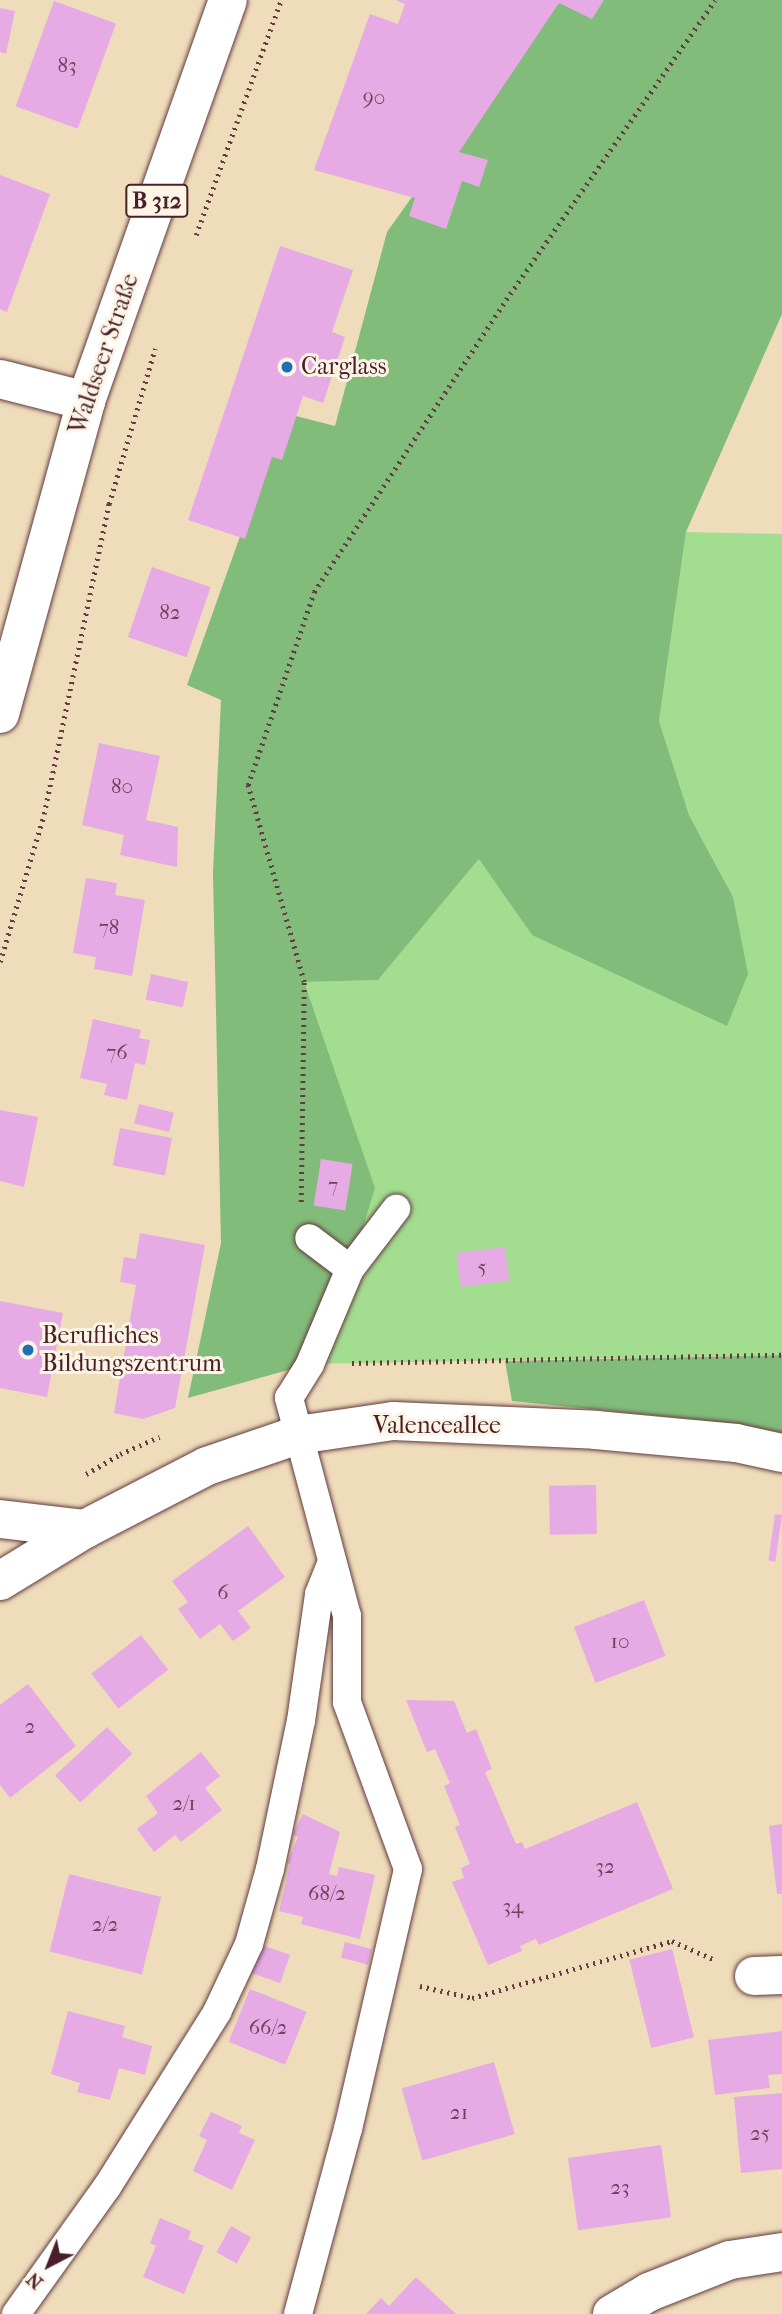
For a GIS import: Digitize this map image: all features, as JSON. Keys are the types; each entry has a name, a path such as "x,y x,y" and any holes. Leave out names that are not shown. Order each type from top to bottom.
{"street":[{"name":"Waldseer Straße","path":"0,714 86,401 228,0"},
{"path":"0,379 86,401"},
{"name":"Valenceallee","path":"0,1581 85,1529 207,1466 298,1435 393,1421 596,1430 736,1443 782,1453"},
{"path":"0,1519 85,1529"},
{"path":"612,2314 649,2292 730,2260 782,2252"}],"lane":[{"path":"298,2314 348,2129 408,1869 347,1702 346,1616 289,1398 310,1364 349,1269 396,1209"},
{"path":"309,1238 349,1269"},
{"path":"16,2314 115,2176 217,2012 249,1944 270,1869 301,1721 319,1594 332,1562"}],"path":[{"path":"194,242 281,0"},
{"path":"309,1238 301,1210 304,982 248,785 314,592 510,294 715,0"},
{"path":"0,962 44,814 110,504 157,343"},
{"path":"310,1364 782,1355"},
{"path":"382,1976 471,1998 672,1941 768,1975"}],"green space":[{"path":"552,0 782,0 782,314 686,532 659,721 689,815 733,897 748,974 727,1026 532,935 479,859 378,980 304,982 375,1188 350,1269 310,1364 188,1398 221,1243 213,873 221,700 187,685 284,413 335,426 387,232"},
{"path":"686,532 782,534 782,1355 310,1364 304,982 378,980 480,858 532,935 733,897 689,815 659,721"},
{"path":"782,1355 782,1433 738,1424 512,1401 505,1361"}],"building":[{"path":"396,0 604,0 592,19 559,3 459,152 488,160 479,187 462,181 446,229 409,216 415,198 314,170 370,14 398,24 405,4"},
{"path":"54,1 116,24 78,129 16,106"},
{"path":"0,8 15,11 6,54 0,52"},
{"path":"0,175 50,194 7,312 0,309"},
{"name":"Carglass","path":"280,246 353,270 332,332 345,337 323,403 303,396 282,460 272,457 245,539 188,520"},
{"path":"152,567 211,587 187,657 128,637"},
{"path":"99,743 160,756 146,820 178,827 177,867 120,855 124,835 82,825"},
{"path":"86,878 117,883 115,895 145,900 132,976 94,969 96,957 73,953"},
{"path":"151,974 188,982 183,1007 146,999"},
{"path":"93,1019 141,1030 139,1038 150,1040 145,1065 135,1063 127,1100 104,1095 107,1084 80,1078"},
{"path":"139,1104 174,1113 169,1132 134,1123"},
{"path":"0,1110 38,1117 24,1187 0,1181"},
{"path":"120,1128 172,1138 165,1175 113,1165"},
{"path":"321,1159 353,1164 345,1210 314,1205"},
{"path":"140,1233 205,1245 175,1408 143,1419 114,1413 136,1285 120,1282 124,1257 136,1259"},
{"path":"505,1247 509,1281 461,1287 456,1253"},
{"name":"Berufliches Bildungszentrum","path":"0,1301 63,1313 47,1397 0,1388"},
{"path":"596,1485 597,1534 550,1535 549,1486"},
{"path":"775,1514 782,1515 775,1562 768,1561"},
{"path":"248,1526 285,1577 238,1611 251,1628 233,1641 220,1624 200,1639 178,1609 188,1602 172,1581"},
{"path":"644,1600 666,1656 595,1683 574,1627"},
{"path":"141,1635 168,1670 118,1708 91,1674"},
{"path":"28,1684 76,1746 10,1798 0,1785 0,1705"},
{"path":"406,1700 454,1701 467,1733 476,1729 492,1769 485,1772 516,1844 522,1842 525,1849 637,1802 673,1889 539,1945 536,1939 520,1946 522,1951 488,1965 452,1882 464,1878 461,1868 470,1864 455,1827 460,1825 444,1786 450,1783 435,1749 427,1752"},
{"path":"107,1727 132,1754 80,1802 55,1775"},
{"path":"201,1752 220,1776 205,1788 222,1810 181,1842 175,1835 154,1852 137,1829 158,1813 146,1796"},
{"path":"303,1814 340,1832 329,1874 337,1876 339,1867 375,1875 360,1939 301,1924 303,1917 279,1911 290,1864 287,1863 298,1837 292,1835"},
{"path":"782,1824 782,1894 777,1894 769,1826"},
{"path":"69,1874 161,1897 142,1975 50,1952"},
{"path":"345,1942 372,1949 368,1965 341,1957"},
{"path":"256,1943 290,1955 280,1983 246,1971"},
{"path":"672,1949 694,2037 651,2048 629,1960"},
{"path":"250,1989 307,2012 285,2065 229,2042"},
{"path":"68,2011 125,2026 122,2037 152,2046 145,2075 119,2068 110,2100 77,2092 80,2083 51,2074"},
{"path":"782,2031 782,2074 768,2075 770,2088 715,2095 708,2040"},
{"path":"494,2062 515,2134 422,2161 402,2088"},
{"path":"782,2093 782,2169 741,2173 734,2097"},
{"path":"211,2112 242,2126 239,2133 255,2140 232,2190 193,2171 207,2140 199,2136"},
{"path":"661,2145 671,2217 578,2230 568,2158"},
{"path":"160,2218 191,2231 188,2239 204,2246 184,2294 143,2277 156,2246 150,2243"},
{"path":"231,2226 251,2237 237,2263 216,2252"},
{"path":"416,2277 456,2314 366,2314 381,2298 389,2306"}],"place":[{"name":"Carglass","path":"287,367"},
{"name":"Berufliches Bildungszentrum","path":"28,1350"}]}
